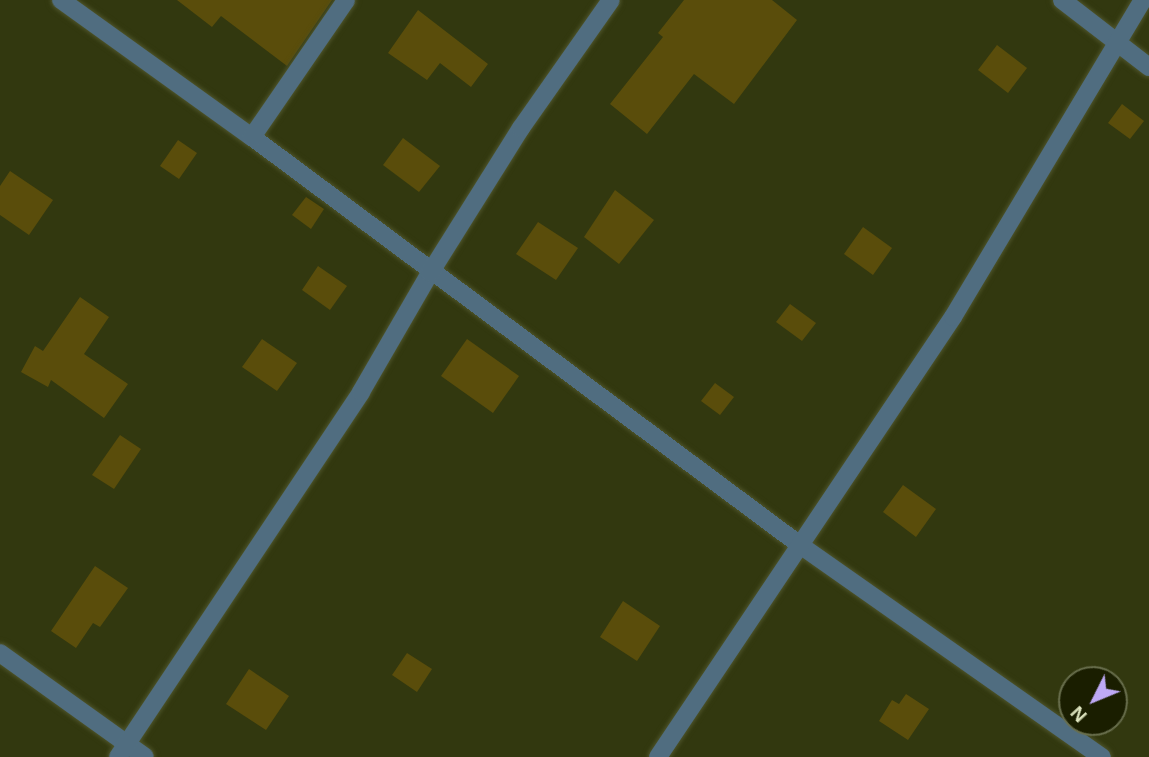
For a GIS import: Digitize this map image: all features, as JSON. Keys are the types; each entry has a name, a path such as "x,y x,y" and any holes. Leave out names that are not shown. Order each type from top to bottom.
{"street":[{"path":"61,0 252,137 430,273 800,545 1102,757"},
{"path":"252,137 346,0"},
{"path":"123,751 361,392 430,273 521,128 611,0"},
{"path":"1062,0 1149,67"},
{"path":"658,757 953,317 1143,0"},
{"path":"0,653 123,751 145,757"}],"building":[{"path":"177,0 332,0 287,66 221,16 212,27"},
{"path":"684,0 772,0 797,20 734,104 694,74 647,134 610,104 663,37 658,33"},
{"path":"418,10 488,64 471,87 440,63 427,80 388,53"},
{"path":"997,45 1027,68 1008,93 978,70"},
{"path":"1122,104 1144,121 1130,139 1108,123"},
{"path":"403,138 440,166 419,192 383,165"},
{"path":"178,140 197,153 179,179 160,166"},
{"path":"10,171 53,200 29,235 0,215 0,186"},
{"path":"615,190 654,220 619,264 584,237"},
{"path":"306,197 324,209 311,229 292,215"},
{"path":"538,222 578,248 556,280 516,254"},
{"path":"863,227 892,248 873,275 844,254"},
{"path":"318,266 347,286 330,310 302,290"},
{"path":"80,297 109,317 84,354 128,384 104,418 51,380 48,387 21,372 35,346 43,351"},
{"path":"790,304 816,323 802,341 776,322"},
{"path":"262,339 297,363 277,391 242,367"},
{"path":"467,339 519,376 493,413 441,376"},
{"path":"715,383 734,397 720,415 701,401"},
{"path":"120,435 141,449 114,489 92,475"},
{"path":"903,485 936,509 916,537 883,512"},
{"path":"95,566 128,588 100,627 93,623 76,648 51,631"},
{"path":"623,601 660,626 637,661 600,637"},
{"path":"407,653 432,669 417,692 392,675"},
{"path":"249,669 289,696 266,730 226,704"},
{"path":"906,694 929,709 908,740 879,721 892,700 899,704"}]}
